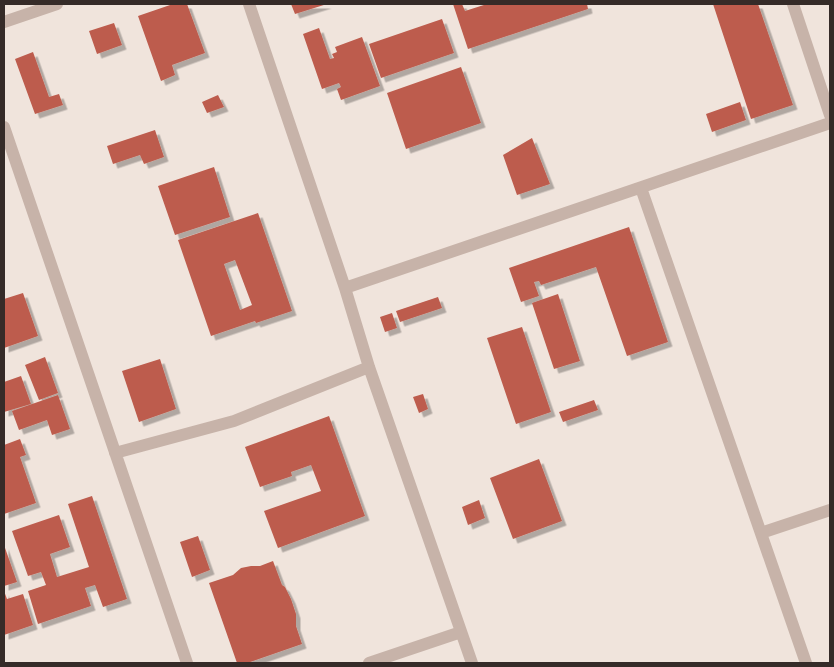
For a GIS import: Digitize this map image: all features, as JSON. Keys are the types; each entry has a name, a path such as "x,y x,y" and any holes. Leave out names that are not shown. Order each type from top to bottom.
{"street":[{"path":"4,22 57,4"},
{"path":"248,4 369,367 472,663"},
{"path":"793,4 830,115"},
{"path":"344,288 830,123"},
{"path":"4,127 187,663"},
{"path":"641,188 806,663"},
{"path":"115,454 234,421 369,367"},
{"path":"761,533 830,510"},
{"path":"369,663 461,632"}],"building":[{"path":"173,4 187,4 205,53 172,65 175,75 161,81 138,16"},
{"path":"291,4 327,4 295,14"},
{"path":"453,4 462,4 465,11 487,4 587,4 588,9 468,49"},
{"path":"713,4 758,4 793,105 751,119"},
{"path":"442,19 454,53 381,78 369,44"},
{"path":"114,23 122,45 97,54 89,31"},
{"path":"319,28 330,59 334,58 332,54 337,52 335,47 362,37 380,86 341,100 337,89 341,87 339,83 322,89 303,34"},
{"path":"33,52 49,97 59,94 63,105 35,114 15,59"},
{"path":"461,67 481,123 406,149 387,93"},
{"path":"218,95 224,107 207,113 202,102"},
{"path":"740,102 746,120 712,132 706,114"},
{"path":"155,130 164,157 144,164 140,155 113,164 107,146"},
{"path":"532,138 550,184 517,195 503,155"},
{"path":"214,167 230,217 175,235 158,186"},
{"path":"258,213 292,311 211,336 178,240","holes":["235,260 252,305 240,310 224,264"]},
{"path":"629,227 668,342 627,356 596,267 541,285 539,281 534,282 539,296 521,302 509,268"},
{"path":"23,293 38,336 4,348 4,299"},
{"path":"558,294 580,361 554,369 532,303"},
{"path":"438,297 442,308 400,322 396,311"},
{"path":"392,313 397,328 385,332 380,317"},
{"path":"522,327 551,412 516,424 487,338"},
{"path":"45,357 58,393 39,400 25,365"},
{"path":"160,359 176,409 139,422 122,371"},
{"path":"21,376 31,404 4,412 4,382"},
{"path":"423,394 428,409 419,413 413,397"},
{"path":"58,395 70,429 52,435 47,420 19,430 12,411"},
{"path":"594,400 598,410 563,422 559,412"},
{"path":"329,416 365,516 278,548 264,511 321,491 311,465 291,472 292,476 260,487 245,447"},
{"path":"20,439 26,455 20,457 36,503 4,514 4,445"},
{"path":"539,459 562,521 513,539 490,478"},
{"path":"92,496 127,599 103,607 95,585 85,588 91,606 38,624 28,591 46,585 41,572 28,576 12,531 59,515 70,547 50,554 57,577 89,567 68,504"},
{"path":"479,500 485,518 468,525 462,507"},
{"path":"198,536 210,570 192,577 180,542"},
{"path":"4,545 17,582 4,586"},
{"path":"273,561 282,585 291,599 296,614 296,626 302,644 247,663 237,663 209,583 233,575 241,568 260,566"},
{"path":"4,591 7,599 23,594 33,625 4,635"}]}
